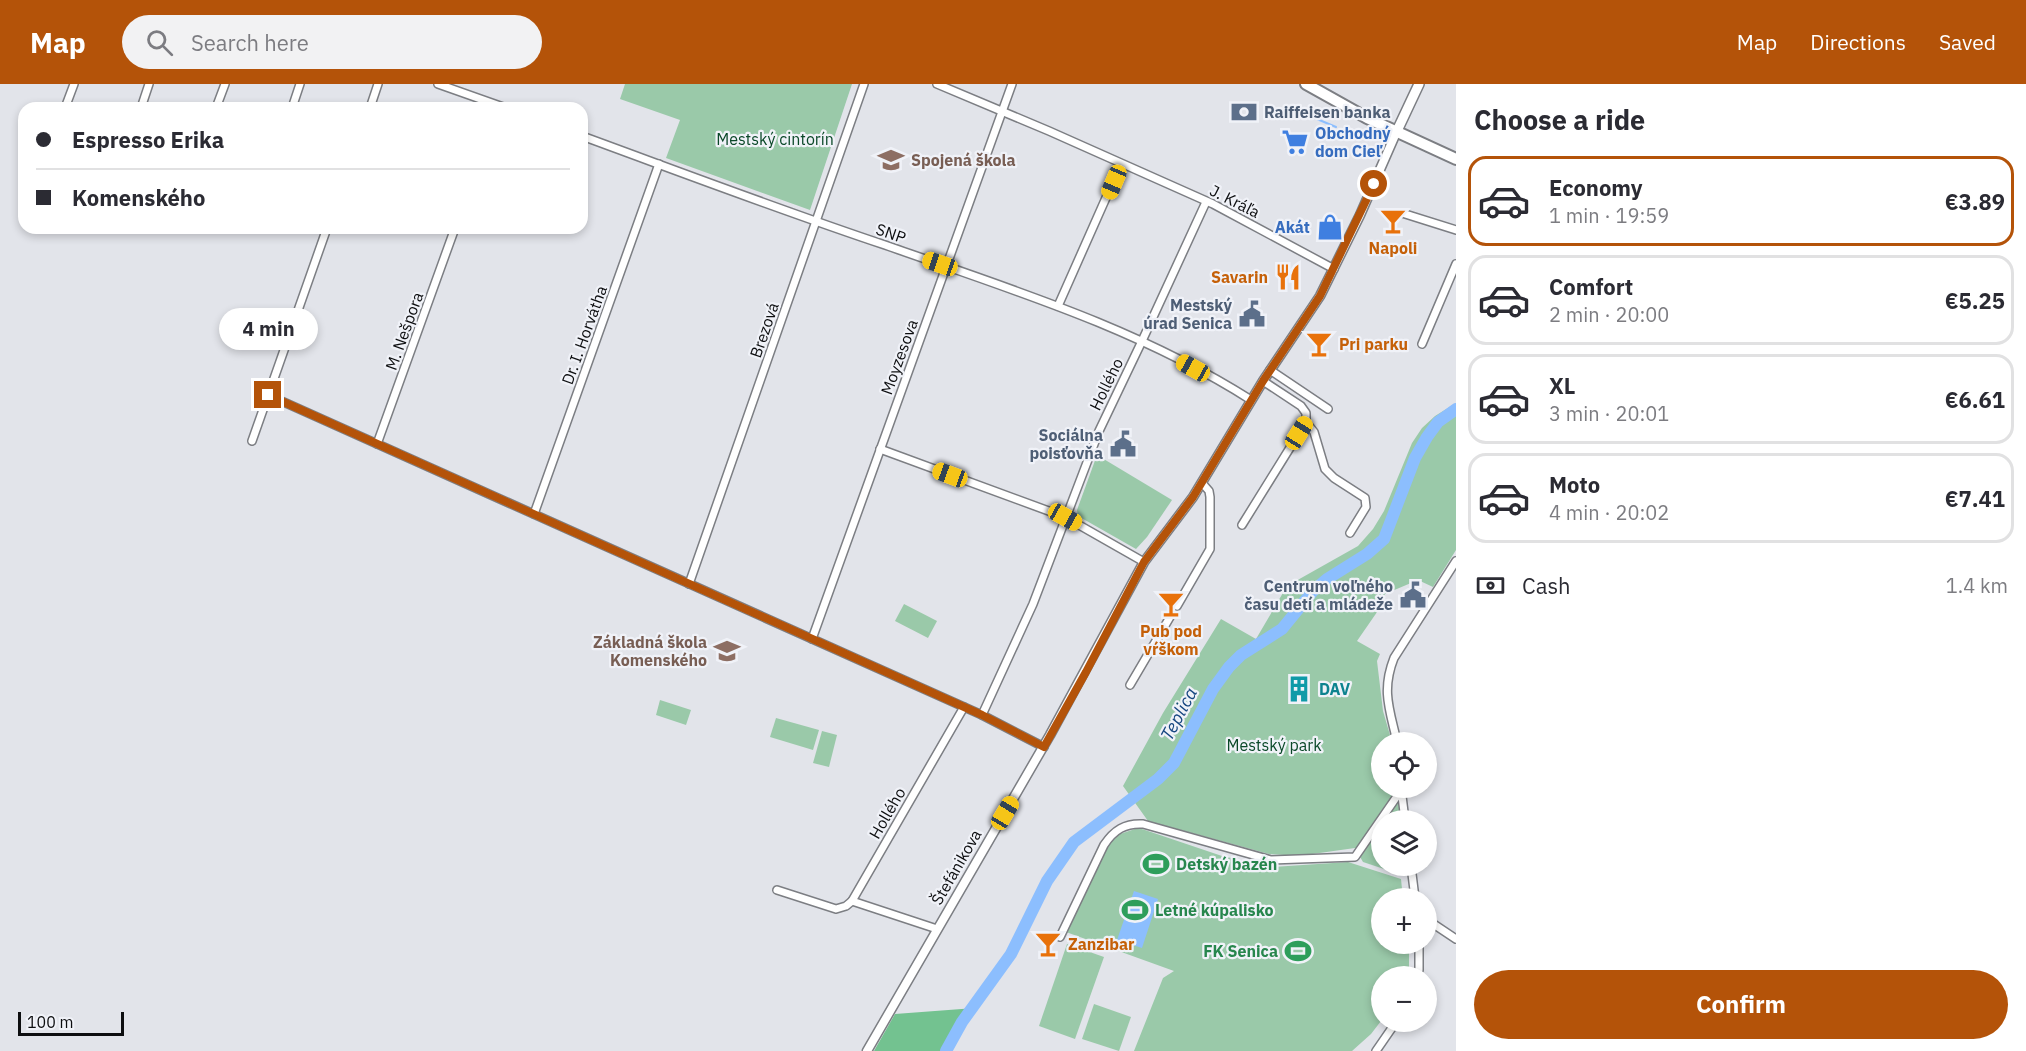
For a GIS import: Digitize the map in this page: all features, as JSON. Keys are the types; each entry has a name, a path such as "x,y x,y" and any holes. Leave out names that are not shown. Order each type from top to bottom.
{"main road":[{"path":"1306,84 1396,133 1456,159"},
{"path":"1396,133 1419,84"}],"street":[{"path":"67,102 74,84"},
{"path":"143,102 149,84"},
{"path":"218,102 225,84"},
{"path":"294,102 300,84"},
{"path":"372,102 378,84"},
{"path":"438,84 486,102"},
{"name":"Brezová","path":"689,584 864,84"},
{"name":"J. Kráľa","path":"938,84 1206,202 1334,268"},
{"name":"Moyzesova","path":"812,639 1012,84"},
{"name":"Štefánikova","path":"867,1051 1044,747 1144,562 1202,483 1263,381 1314,306 1396,133"},
{"name":"SNP","path":"588,138 816,222 1058,306 1142,342 1251,400"},
{"name":"Dr. I. Horvátha","path":"534,514 659,164"},
{"path":"1058,306 1121,164"},
{"name":"Hollého","path":"982,715 1033,604 1098,431 1142,342 1206,202"},
{"path":"1402,213 1456,230"},
{"path":"252,441 325,234"},
{"name":"M. Nešpora","path":"377,444 453,234"},
{"path":"1422,344 1456,264"},
{"path":"1270,370 1328,409"},
{"path":"1242,525 1306,422 1306,413 1301,406 1263,381"},
{"path":"268,395 982,715 1044,747"},
{"path":"1306,422 1314,432 1325,469 1365,498 1366,507 1350,533"},
{"path":"880,449 1065,517 1144,562"},
{"path":"1177,606 1210,549 1210,496 1202,483"},
{"path":"1394,732 1387,693 1388,672 1394,658 1456,561"},
{"path":"1130,684 1170,617"},
{"name":"Hollého","path":"852,901 964,707"},
{"path":"1060,937 1104,845 1110,836 1121,828 1143,824 1271,860 1355,857 1395,798"},
{"path":"777,890 830,908 841,909 852,901 937,929"},
{"path":"1437,927 1456,939"},
{"path":"1376,1051 1389,1032"}],"green space":[{"name":"Mestský cintorín","path":"625,84 852,84 810,210 666,158 680,120 620,99"},
{"name":"Mestský park","path":"1456,403 1456,550 1433,587 1418,580 1385,594 1382,599 1384,602 1357,641 1380,654 1377,661 1383,711 1389,732 1371,732 1371,798 1398,798 1399,810 1371,810 1371,865 1363,862 1355,848 1298,856 1269,854 1148,821 1123,786 1163,713 1221,619 1256,639 1287,586 1358,546 1373,529 1384,511 1412,443 1422,428 1435,416"},
{"path":"1097,455 1172,500 1136,549 1078,516 1077,510"},
{"path":"904,604 937,621 928,638 895,621"},
{"path":"660,700 691,710 686,725 656,715"},
{"path":"776,718 819,730 813,750 770,737"},
{"path":"822,731 837,735 829,767 813,763"},
{"path":"1142,829 1222,856 1273,867 1348,862 1371,869 1371,876 1392,876 1401,879 1402,888 1371,888 1371,954 1409,954 1409,966 1371,966 1371,1034 1352,1051 1134,1051 1163,978 1174,971 1066,932 1109,844 1120,834"},
{"path":"1067,944 1104,957 1075,1039 1039,1026"},
{"path":"1094,1004 1131,1017 1119,1051 1082,1039"},
{"path":"975,1008 952,1051 874,1051 895,1014"}],"water":[{"path":"1134,891 1158,899 1142,948 1117,940"}],"waterway":[{"path":"1305,114 1336,127"},
{"name":"Teplica","path":"946,1051 962,1022 1011,954 1047,881 1074,842 1158,779 1174,763 1213,689 1241,655 1282,629 1313,591 1327,579 1367,554 1384,539 1415,458 1438,422 1456,409"}],"place":[{"name":"Raiffeisen banka","path":"1244,112"},
{"name":"Obchodný dom Cieľ","path":"1295,142"},
{"name":"Spojená škola","path":"891,160"},
{"name":"Napoli","path":"1393,221"},
{"name":"Akát","path":"1330,227"},
{"name":"Savarin","path":"1288,277"},
{"name":"Mestský úrad Senica","path":"1252,314"},
{"name":"Pri parku","path":"1319,344"},
{"name":"Sociálna poisťovňa","path":"1123,444"},
{"name":"Centrum voľného času detí a mládeže","path":"1413,595"},
{"name":"Pub pod vŕškom","path":"1171,604"},
{"name":"Základná škola Komenského","path":"727,651"},
{"name":"DAV","path":"1299,689"},
{"name":"Detský bazén","path":"1156,864"},
{"name":"Letné kúpalisko","path":"1135,910"},
{"name":"Zanzibar","path":"1048,944"},
{"name":"FK Senica","path":"1298,951"}],"route":[{"path":"268,395 982,715 1044,747 1144,562 1193,497 1263,381 1320,296 1374,184"}]}
